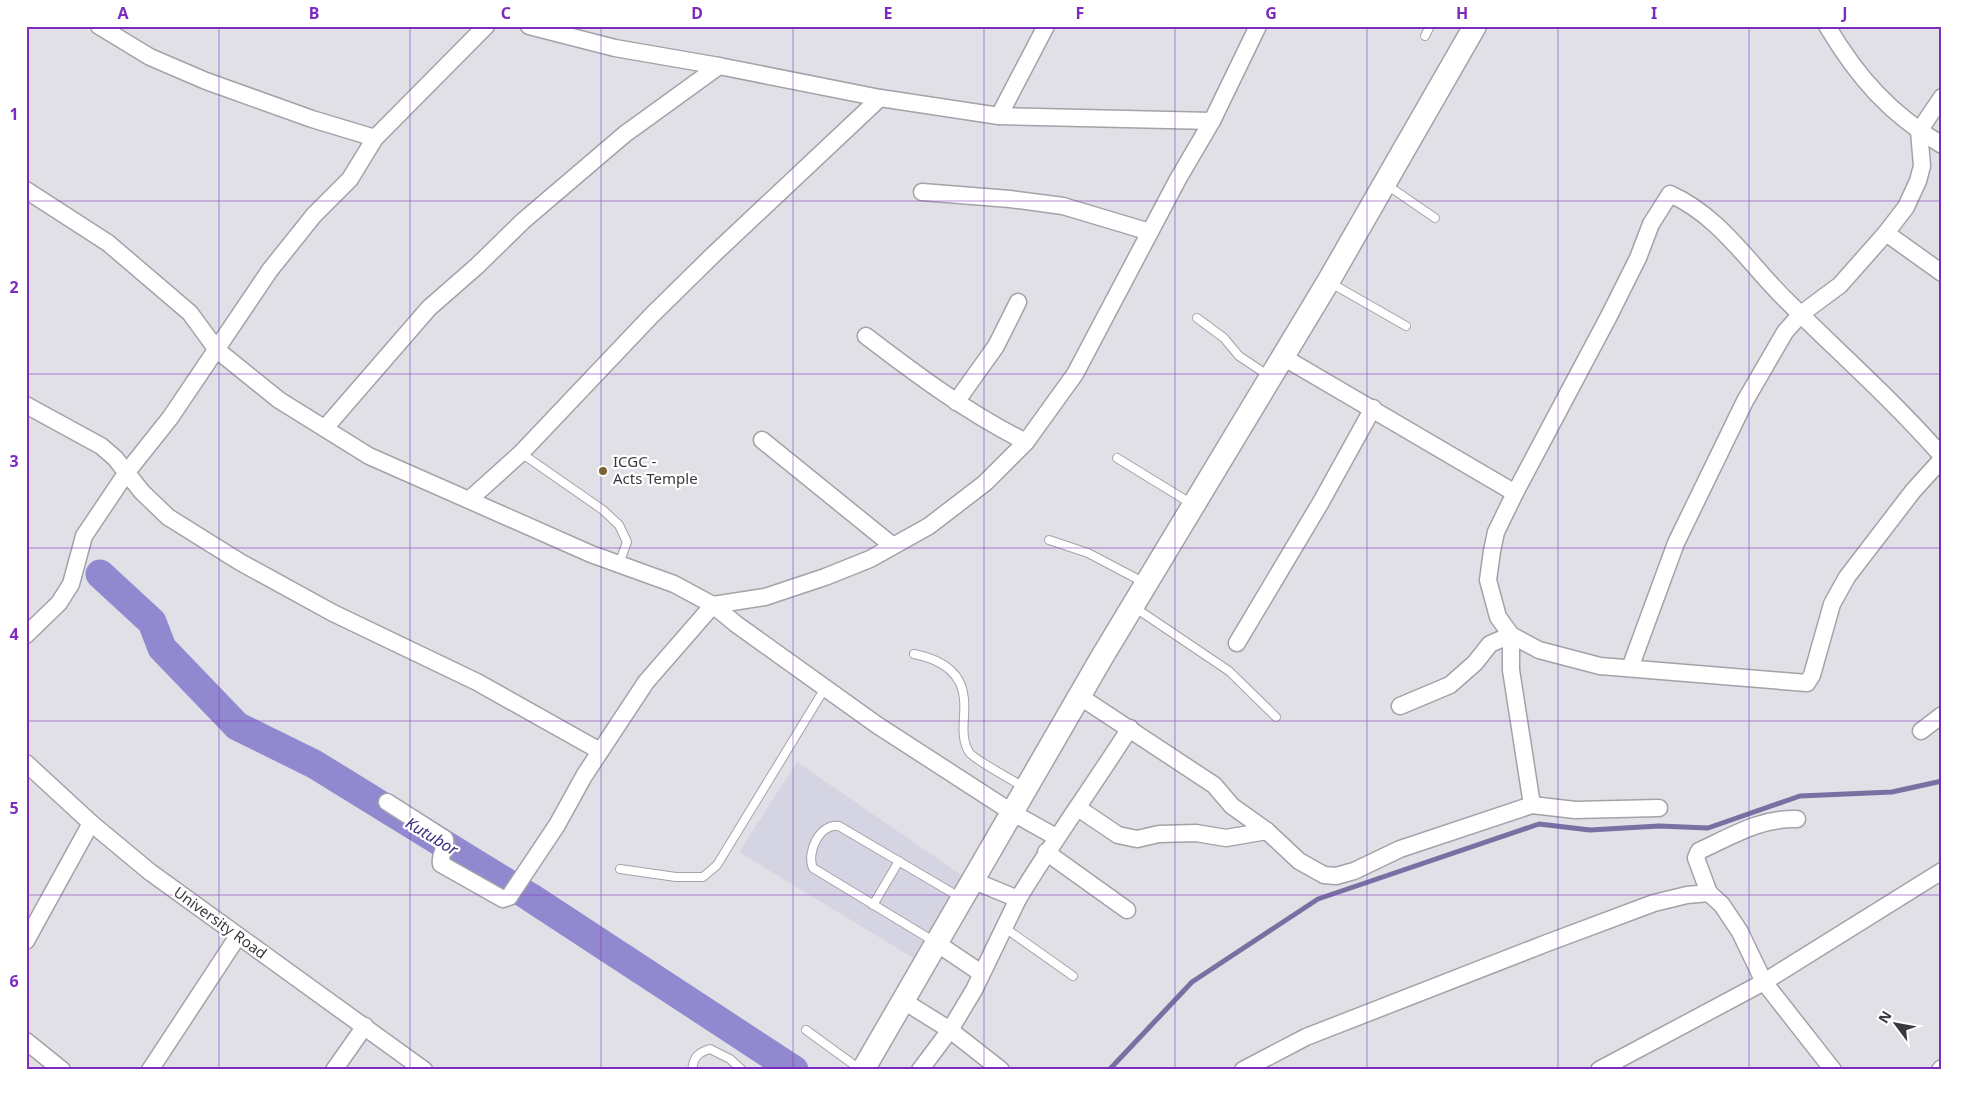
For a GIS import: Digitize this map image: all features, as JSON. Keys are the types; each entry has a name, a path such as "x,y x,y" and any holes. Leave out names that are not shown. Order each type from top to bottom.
{"main road":[{"path":"862,1070 935,942 1013,813 1146,584 1328,282 1475,26"}],"street":[{"path":"99,26 150,57 206,81 312,119 375,138"},
{"path":"26,635 59,603 71,584 84,536 127,472 170,418 217,350 239,313 270,270 314,215 350,179 375,138 486,26"},
{"path":"529,26 615,48 719,66 880,98 999,116 1212,121"},
{"path":"999,116 1046,26"},
{"path":"387,802 445,839 441,864 502,900 509,897 519,884 600,750 646,682 714,606 774,595 826,578 870,559 929,526 985,483 1026,442 1075,374 1178,179 1212,121 1258,26"},
{"path":"1827,26 1846,58 1868,87 1919,131 1942,145"},
{"path":"325,428 428,308 477,266 523,220 625,134 719,66"},
{"path":"1630,668 1655,604 1673,550 1726,438 1771,354 1801,314 1840,285 1886,233 1906,207 1918,182 1922,166 1919,131 1942,97"},
{"path":"470,499 521,453 673,295 880,98"},
{"path":"26,190 108,243 190,313 217,350 279,400 369,456 619,564 674,584 714,606 877,725 1013,813 1056,837"},
{"path":"922,192 1010,199 1063,206 1150,232"},
{"path":"1670,194 1687,202 1710,218 1801,314 1902,410 1942,457 1913,491 1847,577 1832,604 1812,675 1807,683 1600,666 1539,650 1511,635 1498,617 1488,580 1496,532 1609,316 1638,258 1651,224 1670,194"},
{"path":"1886,233 1942,273"},
{"path":"956,402 996,346 1018,302"},
{"path":"866,336 956,402 987,422 1026,442"},
{"path":"1283,357 1516,493"},
{"path":"26,405 101,446 127,472 142,492 168,516 240,562 351,622 477,682 600,750"},
{"path":"1237,643 1321,502 1373,408"},
{"path":"762,440 893,546"},
{"path":"1400,706 1450,685 1475,663 1490,644 1511,635"},
{"path":"1511,635 1510,670 1532,805"},
{"path":"1080,696 1214,785 1232,806 1267,831 1299,861 1312,870 1324,875 1336,876 1354,871 1400,849 1532,805 1575,810 1659,808"},
{"path":"1921,731 1942,715"},
{"path":"920,1070 950,1030 974,990 1018,899 1046,852 1078,808 1130,728"},
{"name":"University Road","path":"26,763 91,823 150,872 424,1070"},
{"path":"1078,808 1118,835 1137,839 1159,834 1196,833 1226,838 1267,831"},
{"path":"1797,820 1776,819 1763,823 1699,852 1696,858 1709,893 1722,905 1740,932 1764,982 1833,1070"},
{"path":"26,941 91,823"},
{"path":"1046,852 1127,910"},
{"path":"1599,1070 1764,982 1942,871"},
{"path":"966,889 1018,899"},
{"path":"1243,1070 1306,1037 1547,943 1654,903 1687,895 1709,893"},
{"path":"150,1070 238,936"},
{"path":"935,942 981,973"},
{"path":"902,1000 950,1030 1002,1070"},
{"path":"334,1070 365,1026"},
{"path":"26,1041 62,1070"}],"lane":[{"path":"1425,36 1430,26"},
{"path":"1385,183 1435,218"},
{"path":"1328,282 1406,326"},
{"path":"1197,318 1224,338 1239,356 1271,377"},
{"path":"521,453 602,510 619,526 627,542 619,564"},
{"path":"1117,458 1194,505"},
{"path":"1048,540 1088,552 1146,584"},
{"path":"1133,606 1230,671 1276,717"},
{"path":"914,654 927,656 948,666 958,679 964,698 964,740 970,754 1026,788"},
{"path":"620,869 676,877 703,877 717,865 826,688"},
{"path":"935,942 813,868 810,861 810,852 825,828 831,825 839,826 899,861 966,889"},
{"path":"873,905 899,861"},
{"path":"1005,928 1073,976"},
{"path":"806,1030 862,1070"},
{"path":"692,1070 693,1059 699,1052 710,1049 730,1059 742,1070"}],"shaded area":[{"path":"797,762 967,879 915,959 739,852"}],"waterway":[{"name":"Kutubor","path":"100,574 152,622 162,648 237,726 314,764 530,897 794,1070"},
{"path":"1109,1070 1192,982 1318,899 1539,824 1590,830 1659,826 1708,828 1800,796 1892,792 1942,781"}],"place":[{"name":"ICGC - Acts Temple","path":"603,471"}]}
